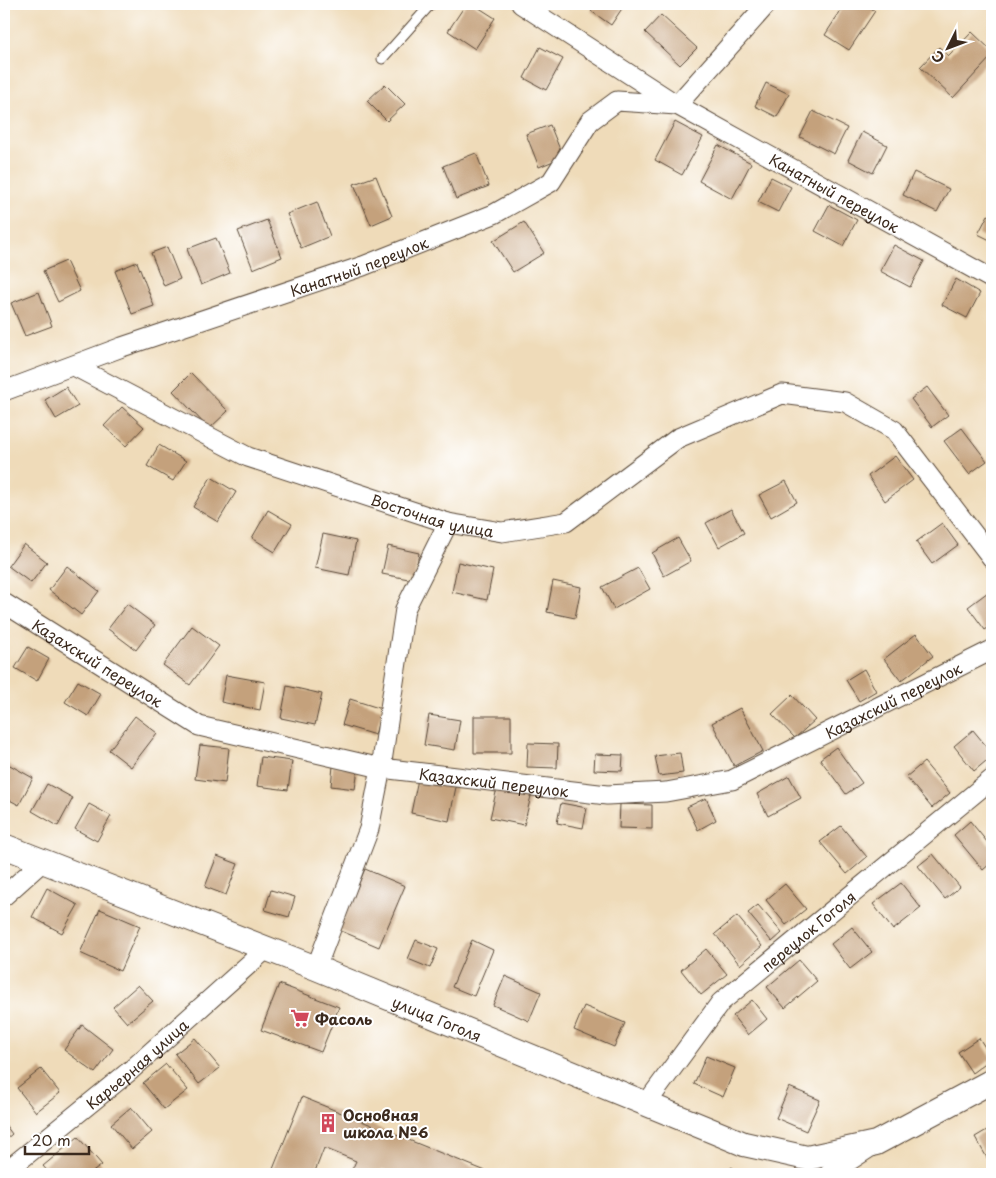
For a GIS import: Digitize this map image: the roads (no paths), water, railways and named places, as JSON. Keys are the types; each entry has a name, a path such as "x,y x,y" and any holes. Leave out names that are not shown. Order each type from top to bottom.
{"street":[{"name":"Канатный переулок","path":"521,4 677,105 992,280"},
{"path":"677,105 766,4"},
{"name":"Канатный переулок","path":"4,391 122,347 363,266 494,214 551,182 590,121 617,101 677,105"},
{"name":"Восточная улица","path":"74,366 248,457 448,523 502,532 566,522 678,438 782,394 845,402 894,430 992,558"},
{"path":"316,968 369,829 382,768 405,609 448,523"},
{"name":"Казахский переулок","path":"4,604 199,726 382,768 607,795 666,792 732,780 992,650"},
{"name":"переулок Гоголя","path":"646,1104 721,1002 992,779"},
{"name":"улица Гоголя","path":"4,846 316,968 744,1144 807,1158 876,1143 992,1081"},
{"path":"4,896 42,862"},
{"name":"Карьерная улица","path":"4,1173 131,1070 266,949"},
{"path":"829,1174 876,1143"}],"lane":[{"path":"382,59 430,4"}],"place":[{"name":"Фасоль","path":"300,1018"},
{"name":"Основная школа №6","path":"328,1123"}]}
